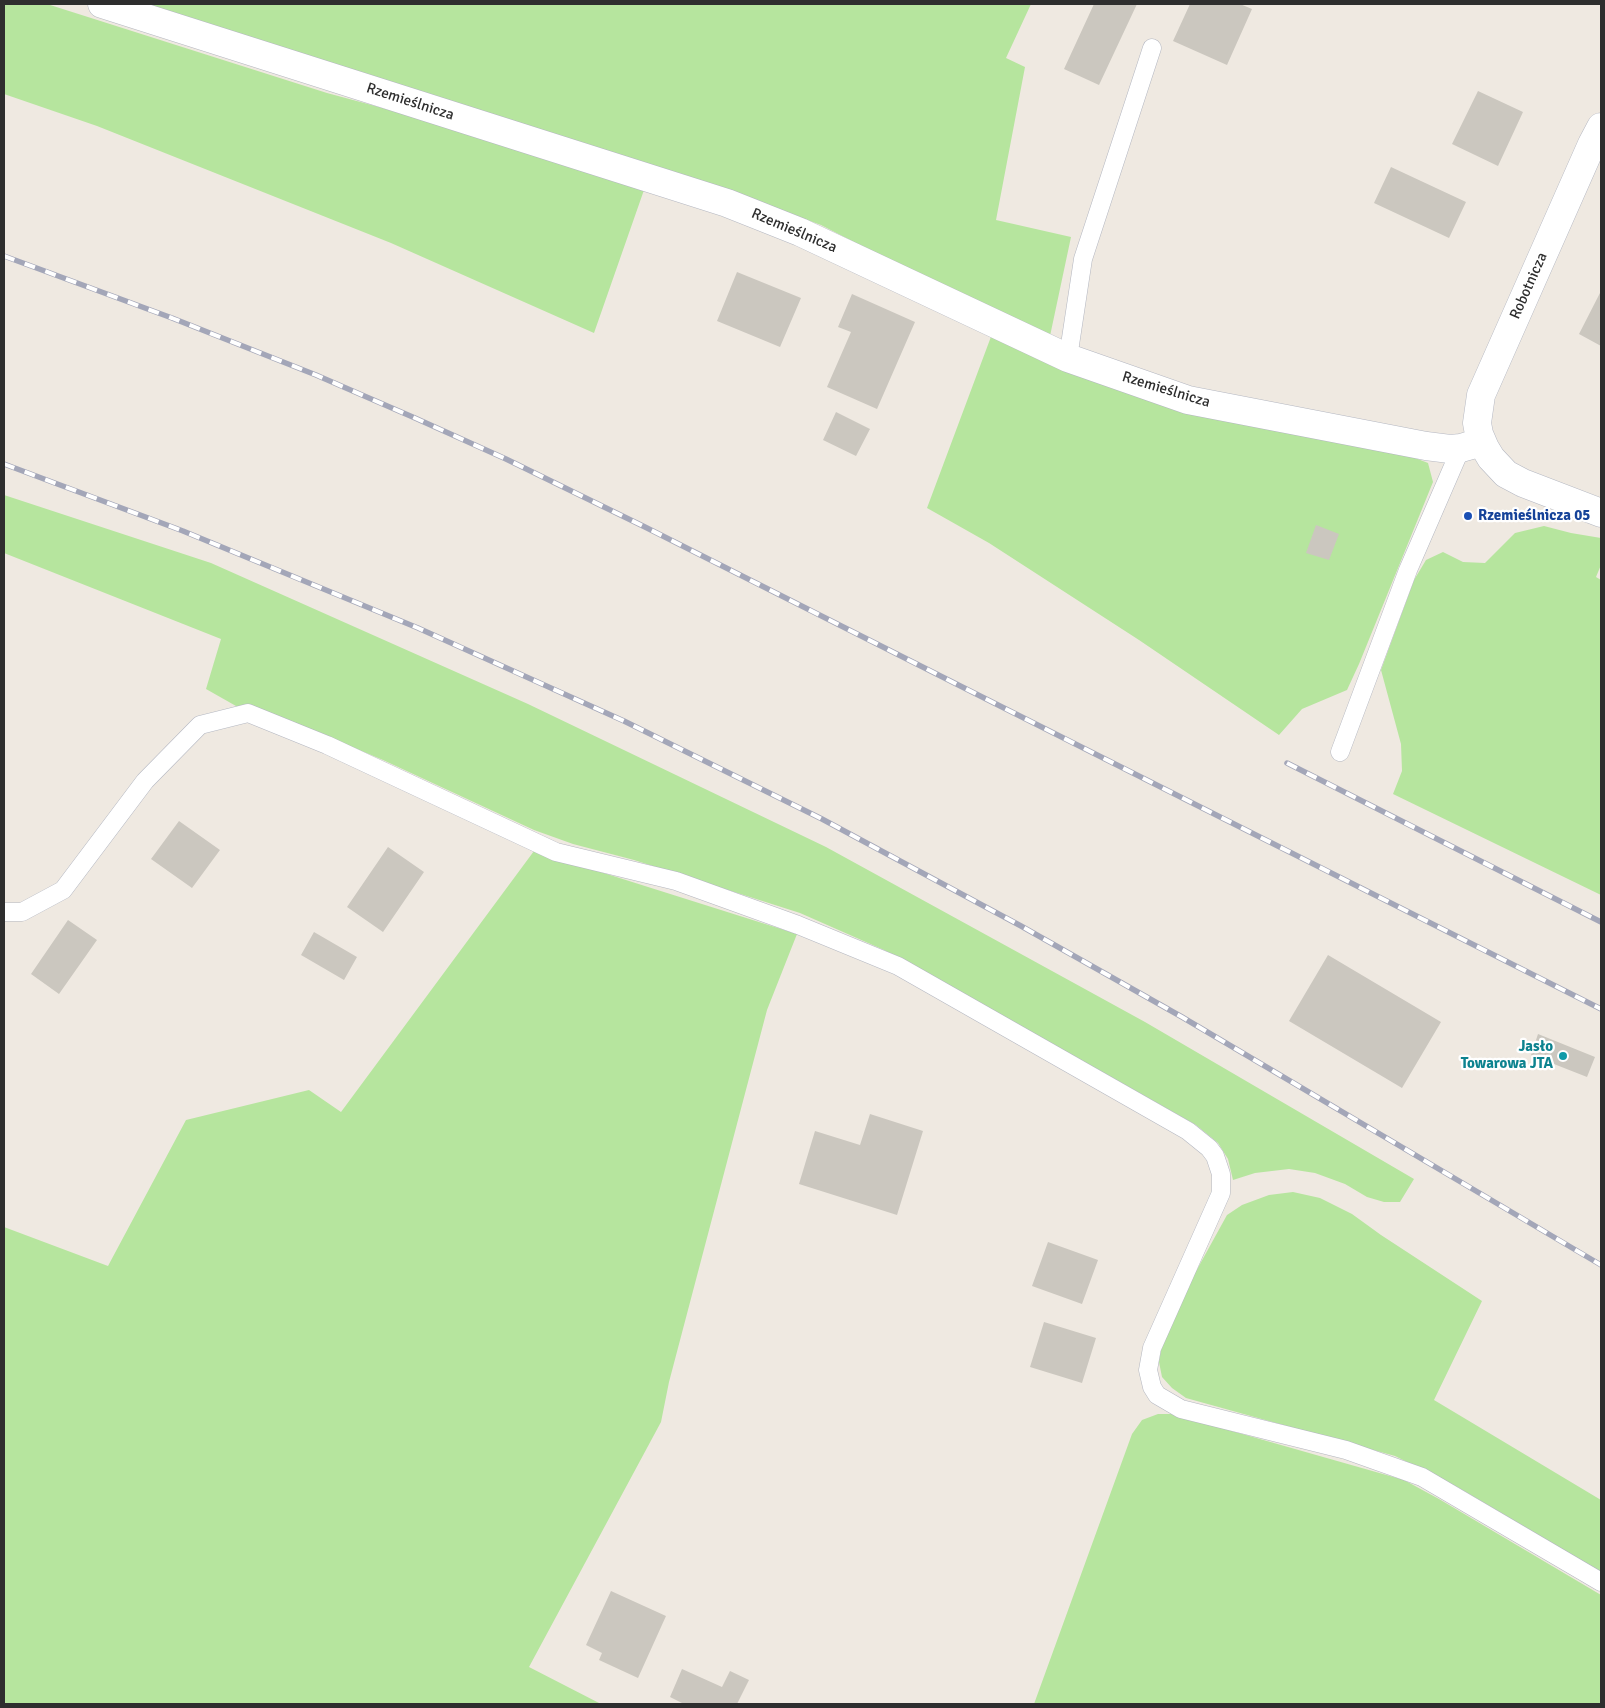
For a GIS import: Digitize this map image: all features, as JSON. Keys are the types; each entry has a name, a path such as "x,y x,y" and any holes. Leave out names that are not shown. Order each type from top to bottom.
{"street":[{"name":"Rzemieślnicza","path":"102,4 727,203 815,239 1068,358 1188,400 1426,446 1450,449 1476,446"},
{"name":"Robotnicza","path":"1476,446 1481,395 1601,127"},
{"path":"1476,446 1506,474 1523,483 1601,513"}],"lane":[{"path":"1068,358 1083,259 1152,48"},
{"path":"1340,752 1408,570 1476,446"},
{"path":"4,912 22,912 62,890 146,782 200,726 248,713 327,745 556,852 676,881 798,925 898,966 1188,1131 1209,1148 1215,1156 1221,1174 1221,1193 1152,1348 1148,1370 1152,1387 1157,1395 1181,1409 1346,1450 1422,1477 1601,1582"}],"green space":[{"path":"4,4 47,4 327,93 431,121 644,190 594,333 391,243 97,126 4,94"},
{"path":"141,4 1031,4 1006,58 1025,67 996,220 1071,237 1050,336 883,257 821,225 689,177"},
{"path":"992,334 1397,451 1428,463 1433,482 1347,690 1302,709 1279,735 1139,640 989,543 927,508"},
{"path":"4,495 211,563 528,704 826,847 1145,1022 1414,1179 1400,1202 1384,1202 1367,1197 1345,1184 1315,1173 1289,1169 1255,1173 1233,1180 1228,1159 1218,1143 1196,1125 884,950 800,913 634,860 573,844 534,830 383,760 264,710 236,706 206,689 221,639 4,553"},
{"path":"1544,526 1601,538 1601,565 1596,577 1601,580 1601,895 1393,794 1402,771 1401,744 1381,670 1414,580 1426,560 1443,552 1463,562 1485,563 1515,533"},
{"path":"534,851 797,934 767,1010 669,1382 661,1422 529,1667 601,1704 4,1704 4,1227 108,1266 186,1120 309,1090 341,1112"},
{"path":"1293,1192 1320,1198 1352,1214 1482,1301 1434,1400 1601,1500 1601,1572 1459,1488 1395,1456 1186,1398 1172,1388 1162,1377 1159,1362 1161,1350 1189,1284 1227,1215 1242,1205 1269,1195"},
{"path":"1158,1414 1172,1414 1404,1480 1601,1595 1601,1704 1034,1704 1132,1434 1142,1420"}],"building":[{"path":"1094,4 1137,4 1099,85 1064,69"},
{"path":"1190,4 1240,4 1252,9 1227,65 1173,41"},
{"path":"1478,91 1523,112 1498,166 1452,144"},
{"path":"1391,167 1466,202 1449,238 1374,203"},
{"path":"737,272 801,298 780,347 717,321"},
{"path":"1601,291 1601,346 1579,334"},
{"path":"852,294 915,322 877,409 827,387 851,332 838,327"},
{"path":"836,412 870,429 856,456 823,440"},
{"path":"1316,525 1339,534 1329,560 1306,553"},
{"path":"179,821 220,850 192,888 151,859"},
{"path":"388,847 424,872 383,932 347,907"},
{"path":"68,920 97,940 59,994 31,974"},
{"path":"314,932 357,957 344,980 301,955"},
{"path":"1328,955 1441,1022 1402,1088 1289,1021"},
{"name":"Jasło Towarowa JTA","path":"1538,1034 1595,1057 1587,1077 1531,1055"},
{"path":"870,1114 923,1131 897,1215 799,1184 815,1131 860,1145"},
{"path":"1048,1242 1098,1260 1082,1304 1032,1286"},
{"path":"1044,1322 1096,1338 1082,1383 1030,1367"},
{"path":"611,1591 666,1616 638,1678 599,1660 602,1653 586,1645"},
{"path":"682,1669 722,1687 730,1671 749,1680 737,1704 684,1704 670,1697"}],"railway":[{"path":"4,256 172,318 316,375 506,459 645,527 1601,1009"},
{"path":"4,464 183,531 418,628 624,721 822,819 1021,926 1182,1017 1601,1265"},
{"path":"1287,763 1601,922"}],"place":[{"name":"Rzemieślnicza 05","path":"1468,516"},
{"name":"Jasło Towarowa JTA","path":"1563,1056"}]}
